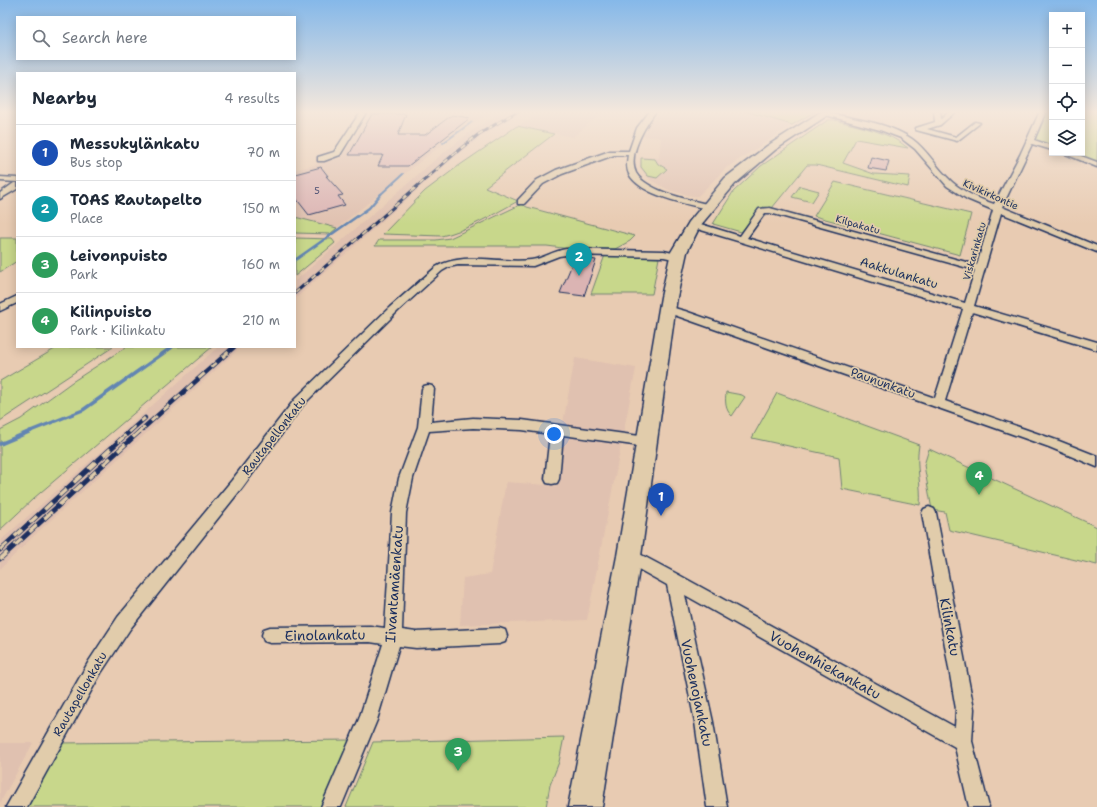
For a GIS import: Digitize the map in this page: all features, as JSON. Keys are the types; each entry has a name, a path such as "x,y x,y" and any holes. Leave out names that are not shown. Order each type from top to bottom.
{"main road":[{"path":"585,807 629,556 672,277 683,245 694,225 730,181 753,161 772,149"}],"street":[{"path":"321,159 337,153 340,149"},
{"path":"633,149 630,165 634,175 644,183 674,198 708,207"},
{"name":"Kivikirkontie","path":"918,149 937,173 948,184 970,197 1097,249"},
{"name":"Viskarinkatu","path":"939,404 981,269 997,208 1026,149"},
{"path":"521,202 540,182 560,172 613,153 632,153"},
{"path":"1074,156 1097,165"},
{"path":"0,179 16,180"},
{"path":"0,197 16,186"},
{"name":"Kilpakatu","path":"742,239 762,211 770,210 981,269"},
{"name":"Aakkulankatu","path":"694,225 1097,346"},
{"name":"Rautapellonkatu","path":"16,807 94,667 124,623 237,484 296,406 394,309 439,269 452,263 470,261 533,262 543,260 557,253 566,252 664,254 678,257"},
{"path":"0,308 16,300"},
{"name":"Paununkatu","path":"667,310 681,312 778,346 1054,444 1097,462"},
{"name":"Iivantamäenkatu","path":"331,807 368,720 393,638 399,512 406,478 424,427 428,389"},
{"path":"424,427 473,424 522,425 647,442"},
{"path":"552,479 557,429"},
{"name":"Kilinkatu","path":"929,513 965,709 963,741"},
{"name":"Vuohenhiekankatu","path":"629,556 963,741"},
{"name":"Vuohenojankatu","path":"674,580 704,722 717,807"},
{"name":"Einolankatu","path":"270,635 370,634 416,640 499,636"},
{"path":"963,741 979,807"}],"shaded area":[{"path":"347,149 437,149 337,228 296,217 296,170 341,158"},
{"path":"449,149 466,149 296,298 296,280"},
{"path":"660,149 756,149 726,168 698,196 669,190 650,180 640,168 642,157 659,158"},
{"path":"217,348 240,348 40,530 0,569 0,541"},
{"path":"575,358 636,368 587,620 460,625 463,578 490,574 506,482 559,486 563,423"},
{"path":"0,743 33,743 0,803"}],"green space":[{"path":"484,149 535,149 485,187 518,201 480,222 450,234 441,236 383,234 425,191"},
{"path":"786,149 851,149 843,163 874,174 910,176 908,187 816,165 807,165 772,208 763,207 741,232 713,224 733,192 761,166"},
{"path":"1085,149 1097,149 1097,163 1080,156 1085,156"},
{"path":"641,158 655,159 658,164 667,169 657,178 648,176 641,167"},
{"path":"835,182 971,214 960,255 814,216"},
{"path":"800,186 819,191 812,202 792,197"},
{"path":"522,204 527,207 635,236 630,241 615,249 570,249 547,246 375,246 379,240 436,240 450,238"},
{"path":"296,217 337,228 330,234 296,233"},
{"path":"0,238 16,238 16,262 0,272"},
{"path":"296,238 332,239 335,243 296,275"},
{"path":"605,255 659,258 652,294 591,294"},
{"path":"56,348 111,348 0,421 0,381"},
{"path":"124,348 211,348 34,498 0,530 0,430 21,419 72,382"},
{"path":"726,392 745,397 732,416 726,405"},
{"path":"777,393 919,445 918,461 920,505 842,489 839,457 752,438"},
{"path":"929,449 1097,527 1097,565 949,530 945,512 932,510 924,465"},
{"path":"564,737 559,762 550,785 546,807 346,807 373,742"},
{"path":"351,740 320,807 25,807 59,743"}],"building":[{"path":"353,149 430,149 408,166 378,166 383,155 349,155"},
{"path":"871,157 889,161 886,171 868,168"},
{"path":"321,167 328,176 326,176 343,195 338,196 345,205 309,215 296,198 296,174"},
{"path":"575,257 596,260 584,296 560,293"}],"waterway":[{"path":"381,194 403,174"},
{"path":"296,259 369,208 381,194"},
{"path":"28,432 83,410 171,348"},
{"path":"0,444 31,431"}],"railway":[{"path":"296,292 460,149"},
{"path":"139,432 233,348"},
{"path":"129,432 145,418"},
{"path":"0,550 130,431"},
{"path":"0,559 140,431"}],"place":[{"name":"TOAS Rautapelto","path":"579,276"},
{"name":"Kilinpuisto","path":"979,495"},
{"name":"Messukylänkatu","path":"661,516"},
{"name":"Leivonpuisto","path":"458,771"}]}
